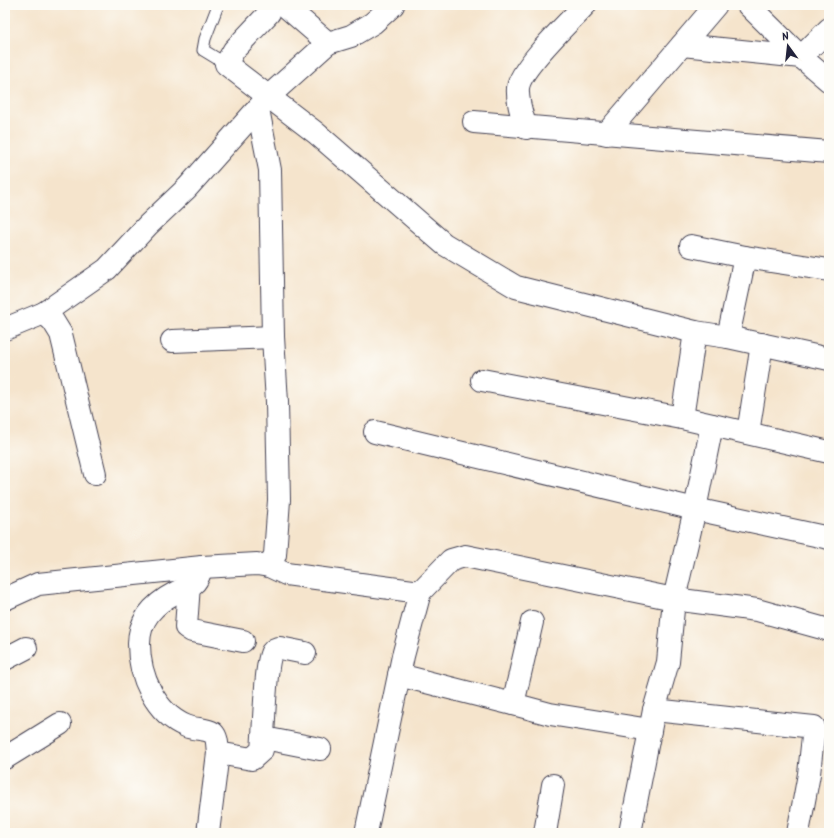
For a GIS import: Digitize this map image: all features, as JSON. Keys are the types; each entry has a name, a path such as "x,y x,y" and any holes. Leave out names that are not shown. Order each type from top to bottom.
{"street":[{"path":"5,329 44,313 107,269 148,225 187,188 264,103 328,43 352,36 373,23 393,5"},
{"path":"526,128 518,97 518,87 526,70 585,5"},
{"path":"606,134 716,5"},
{"path":"748,5 801,57 829,81"},
{"path":"328,43 276,9 234,50 226,64 264,103 316,134 444,244 516,287 695,332 728,337 829,359"},
{"path":"801,57 829,28"},
{"path":"682,45 801,57"},
{"path":"264,103 270,170 273,337 277,402 279,500 275,555 269,566"},
{"path":"474,122 526,128 829,152"},
{"path":"691,246 745,257 829,270"},
{"path":"728,337 745,257"},
{"path":"44,313 53,321 61,334 95,474"},
{"path":"682,418 695,332"},
{"path":"172,341 273,337"},
{"path":"748,433 762,344"},
{"path":"482,380 682,418 829,452"},
{"path":"630,833 652,720 668,662 674,598 695,509 712,425"},
{"path":"375,432 695,509 829,538"},
{"path":"366,833 399,675 420,592 451,560 464,556 674,598 757,610 829,630"},
{"path":"5,599 38,584 202,567 257,564 269,566 286,574 420,592"},
{"path":"202,567 194,583 162,599 148,613 139,632 139,659 146,684 170,716 187,727 206,730 213,734 216,738 218,753 208,833"},
{"path":"189,586 186,627 192,631 243,641"},
{"path":"513,704 532,622"},
{"path":"5,660 26,648"},
{"path":"218,753 252,758 262,750 268,672 271,653 276,648 305,653"},
{"path":"399,675 550,714 821,728 809,774 798,833"},
{"path":"5,758 60,724"},
{"path":"264,738 320,749"},
{"path":"544,833 553,785"}],"lane":[{"path":"218,5 205,38 203,50 226,64"}]}
